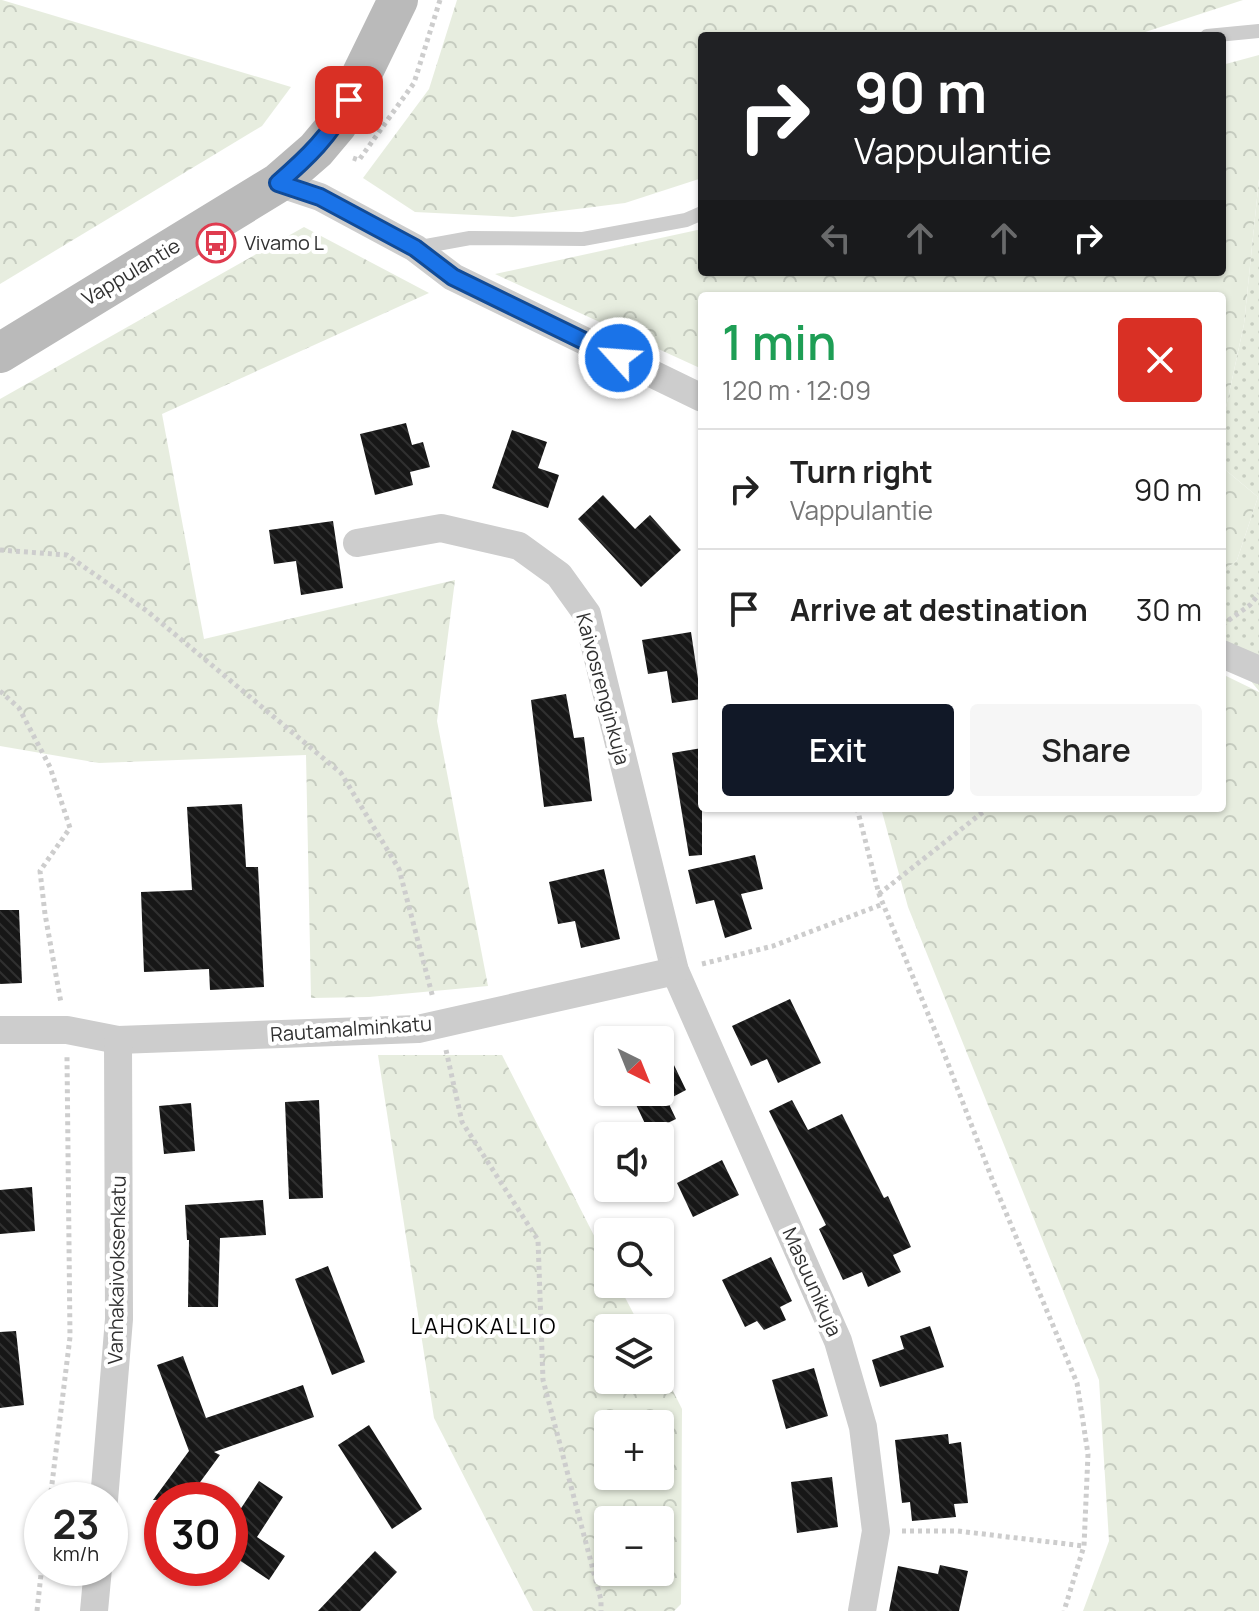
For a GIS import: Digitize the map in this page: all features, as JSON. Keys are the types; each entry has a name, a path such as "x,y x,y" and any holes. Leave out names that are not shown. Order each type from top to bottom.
{"street":[{"name":"Vappulantie","path":"0,353 278,183 316,150 337,125 398,0"},
{"path":"278,183 320,197 415,248 453,277 698,396"},
{"name":"Kaivosrenginkuja","path":"357,543 441,528 519,546 559,575 587,614 675,971"},
{"path":"1226,656 1259,670"},
{"name":"Rautamalminkatu","path":"0,1030 67,1030 118,1040 418,1029 675,971"},
{"name":"Masuunikuja","path":"675,971 838,1341 863,1427 876,1531 862,1611"},
{"name":"Vanhakaivoksenkatu","path":"105,1482 119,1319 118,1040"},
{"path":"94,1611 96,1586"}],"lane":[{"path":"1226,34 1259,31"},
{"path":"415,248 470,238 583,239 686,220 698,215"}],"path":[{"path":"316,150 359,160 414,83 440,0"},
{"path":"1226,622 1250,605 1259,594"},
{"path":"0,691 19,708 50,767 70,828 40,871 67,1030 70,1337 52,1482"},
{"path":"858,812 879,894 1077,1383 1088,1454 1084,1546 1064,1611"},
{"path":"879,894 983,812"},
{"path":"675,971 773,946 883,904"},
{"path":"876,1531 958,1531 1084,1546"},
{"path":"37,1611 40,1586"}],"green space":[{"path":"0,0 291,87 262,126 0,284"},
{"path":"457,0 1243,0 1145,32 698,32 698,179 625,203 513,217 415,212 363,178 429,89"},
{"path":"1259,55 1259,179 1244,324 1226,407 1226,292 698,292 698,367 495,274 698,230 698,276 1226,276 1226,64"},
{"path":"1259,179 1259,691 1226,651 1226,570 1237,560 1258,497 1226,470 1226,407 1244,324"},
{"path":"304,227 429,293 162,414 204,639 455,580 437,721 488,986 369,997 311,998 306,755 99,763 0,746 0,399"},
{"path":"1226,470 1258,497 1237,560 1226,570"},
{"path":"1226,676 1259,692 1259,1611 1083,1611 1109,1541 1099,1380 908,907 882,812 1226,812"},
{"path":"378,1055 502,1055 594,1236 594,1298 625,1298 634,1314 594,1314 594,1394 674,1393 682,1409 681,1604 674,1611 533,1611 434,1418"}],"building":[{"path":"406,423 412,445 423,442 430,467 410,472 413,485 375,495 360,434"},
{"path":"512,430 547,442 538,468 559,475 548,508 492,488"},
{"path":"603,495 635,529 650,515 681,550 641,587 578,519"},
{"path":"333,521 343,588 301,595 296,561 274,564 269,530"},
{"path":"691,632 698,699 672,703 667,671 648,674 642,640"},
{"path":"566,694 574,738 584,737 592,801 544,807 531,700"},
{"path":"698,749 702,855 689,856 672,753"},
{"path":"242,804 246,867 258,867 264,987 210,990 209,969 144,972 141,892 192,890 187,807"},
{"path":"755,855 763,889 741,894 752,929 725,938 714,900 696,904 688,870"},
{"path":"604,869 620,939 581,948 575,921 558,924 549,882"},
{"path":"0,910 19,910 22,983 0,984"},
{"path":"790,999 821,1063 778,1083 767,1059 751,1066 732,1026"},
{"path":"674,1065 686,1090 674,1096"},
{"path":"319,1100 323,1198 289,1199 285,1102"},
{"path":"792,1100 808,1130 842,1114 884,1198 888,1196 911,1247 893,1255 901,1272 868,1287 862,1272 843,1280 819,1229 826,1225 769,1111"},
{"path":"191,1103 195,1151 164,1154 159,1106"},
{"path":"637,1106 670,1106 676,1119 670,1122 644,1122"},
{"path":"722,1160 739,1195 693,1217 677,1183"},
{"path":"32,1187 35,1231 0,1234 0,1190"},
{"path":"263,1200 266,1235 220,1238 218,1307 188,1307 189,1240 185,1205"},
{"path":"771,1257 792,1301 780,1307 786,1320 764,1330 757,1321 745,1327 722,1280"},
{"path":"328,1266 365,1362 332,1375 295,1279"},
{"path":"930,1326 944,1367 880,1387 872,1360 904,1349 900,1336"},
{"path":"16,1331 24,1405 0,1408 0,1332"},
{"path":"183,1356 206,1418 303,1385 314,1417 214,1452 220,1455 200,1482 166,1482 189,1451 157,1365"},
{"path":"814,1368 828,1416 786,1429 772,1380"},
{"path":"369,1425 422,1509 392,1529 338,1445"},
{"path":"948,1434 949,1444 961,1442 968,1503 954,1504 956,1517 912,1521 910,1502 902,1503 895,1440"},
{"path":"832,1477 838,1527 797,1533 791,1482"},
{"path":"259,1481 283,1497 257,1537 285,1556 269,1580 248,1566 248,1498"},
{"path":"375,1551 397,1572 360,1611 318,1611"},
{"path":"940,1565 968,1571 959,1611 889,1611 898,1566 938,1574"}],"place":[{"name":"Vivamo L","path":"216,243"}],"district":[{"name":"LAHOKALLIO","path":"484,1326"}],"route":[{"path":"349,100 337,125 316,150 278,183 320,197 415,248 453,277 619,358"}]}
